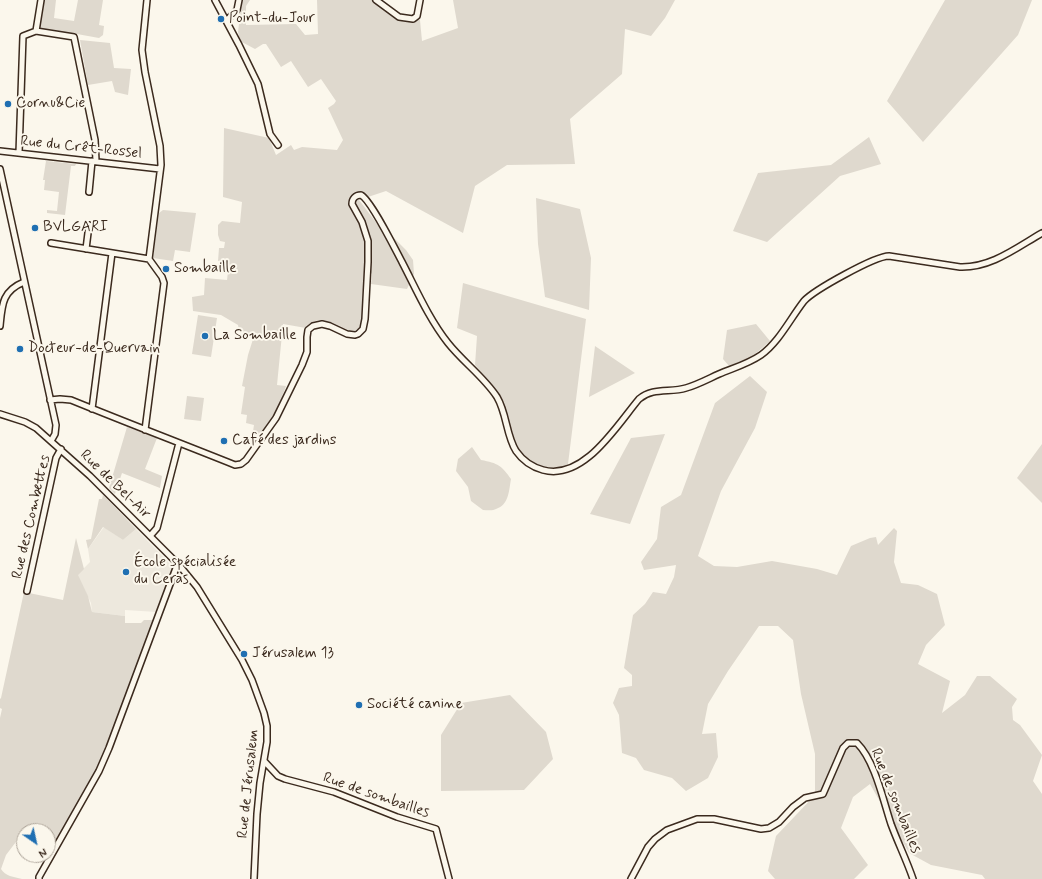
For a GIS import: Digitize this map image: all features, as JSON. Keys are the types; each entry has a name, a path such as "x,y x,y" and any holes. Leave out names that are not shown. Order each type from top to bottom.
{"street":[{"path":"36,31 41,0"},
{"path":"145,430 164,288 164,280 149,259 160,168 160,146 142,50 147,0"},
{"path":"215,0 258,84 270,134 278,145"},
{"path":"226,21 232,17 237,10 239,0"},
{"path":"376,0 399,17 413,19 417,16 420,0"},
{"path":"18,153 23,36 36,31 74,37 95,140 94,161 89,192"},
{"name":"Rue du Crêt-Rossel","path":"0,151 160,168"},
{"path":"0,169 56,429 51,440"},
{"path":"50,400 66,399 235,465 241,464 276,418 304,360 308,348 307,333 310,328 317,324 322,324 350,335 361,332 365,320 368,252 364,227 352,204 353,199 358,195 365,198 381,224 443,336 496,397 502,410 510,438 516,450 525,461 538,469 559,472 572,468 586,459 639,399 648,393 686,388 747,363 760,356 775,341 808,297 825,285 872,260 889,256 960,267 971,267 994,260 1042,233"},
{"path":"86,249 89,225"},
{"path":"51,243 149,259"},
{"path":"92,409 112,253"},
{"path":"0,326 1,301 10,291 24,282"},
{"name":"Rue de Bel-Air","path":"0,415 32,425 51,440 90,476 150,536 157,528 179,443"},
{"name":"Rue des Combettes","path":"28,590 56,458 61,449"},
{"name":"Rue de Jérusalem","path":"150,536 179,565 203,597 242,660 252,680 264,713 267,726 267,742 260,783 257,814 254,879"},
{"path":"39,879 39,876 99,771 176,568 179,565"},
{"name":"Rue de sombailles","path":"631,879 648,847 654,839 667,830 697,819 714,819 761,829 769,828 774,825 805,798 823,794 843,748 848,743 857,743 864,750 868,758 892,826 913,879"},
{"name":"Rue de sombailles","path":"264,761 278,776 285,779 334,792 397,817 436,829 450,879"}],"shaded area":[{"path":"43,0 56,0 54,18 74,21 78,0 103,0 99,25 104,26 103,35 99,38 77,34 73,36 39,30"},
{"path":"242,0 250,0 246,6 246,25 296,24 305,35 318,34 317,0 373,0 394,15 420,20 422,41 458,28 453,0 675,0 665,18 651,36 625,29 622,74 570,119 575,164 507,165 475,186 463,233 386,191 359,200 378,225 406,250 413,260 414,274 407,289 371,284 372,274 366,267 362,323 356,330 350,331 333,323 321,320 311,323 306,328 283,324 277,385 286,386 274,419 250,451 254,425 246,423 247,415 241,414 245,387 242,386 248,355 254,336 239,330 238,325 221,315 193,311 192,297 204,295 205,278 227,280 229,263 218,261 219,248 224,248 225,242 220,241 218,235 218,225 222,221 240,223 242,202 223,197 224,128 269,138 276,155 291,145 294,150 302,147 337,150 343,140 328,108 336,101 321,79 308,87 291,61 281,67 266,44 263,44 255,49 240,41 238,32"},
{"path":"945,0 1032,0 1018,35 923,142 887,101"},
{"path":"80,40 110,43 114,68 131,69 128,95 115,92 112,81 88,85"},
{"path":"869,137 881,164 840,176 767,242 733,231 758,173 831,165"},
{"path":"46,161 76,164 75,166 71,166 65,215 47,213 47,210 57,211 59,192 44,190 45,180 43,180"},
{"path":"536,198 580,209 591,258 589,310 545,297 538,244"},
{"path":"163,210 196,213 190,252 175,250 173,261 153,258 159,213"},
{"path":"463,283 586,319 568,464 558,469 537,466 527,459 518,449 497,391 475,365 477,336 457,328"},
{"name":"La Sombaille","path":"198,315 217,318 211,357 192,354"},
{"path":"756,324 770,341 753,356 729,366 723,359 727,330"},
{"path":"595,346 635,373 589,397"},
{"path":"750,376 767,392 755,428 721,491 698,556 714,566 737,567 772,561 817,569 837,575 851,546 876,537 878,545 894,528 897,531 894,562 901,583 918,585 937,594 945,625 926,645 918,664 950,681 942,713 965,695 977,676 990,676 1017,699 1012,707 1013,720 1020,725 1042,755 1033,781 1042,794 1042,879 985,879 982,875 931,865 909,853 870,784 853,797 841,828 868,865 854,879 775,879 768,871 776,836 815,795 815,754 801,694 793,640 778,626 759,626 728,671 708,704 702,734 716,733 718,757 708,778 686,791 672,778 644,770 636,758 622,753 619,715 613,703 619,688 632,686 632,675 624,668 633,615 645,604 653,592 666,594 674,577 676,565 644,570 641,562 657,539 661,507 681,495 715,403"},
{"path":"187,396 204,398 201,421 184,419"},
{"path":"127,427 157,438 145,469 162,476 160,488 122,473 115,494 109,488"},
{"path":"665,434 630,524 590,514 631,438"},
{"path":"1042,444 1042,503 1017,478"},
{"path":"472,447 481,460 492,462 499,466 511,479 506,501 495,510 483,510 471,501 468,487 456,471 458,459"},
{"path":"103,495 136,529 123,540 103,527 88,549 86,540 91,539 99,499 102,499"},
{"name":"École spécialisée du Ceras","path":"104,527 123,540 136,529 173,567 157,612 125,610 125,616 92,612 91,603 77,575 90,562 88,549"},
{"path":"76,538 84,569 78,575 88,596 92,612 125,616 125,623 141,623 144,620 154,620 104,759 56,845 56,823 16,823 16,842 6,855 1,869 7,875 22,879 0,879 0,718 2,709 0,708 0,699 24,592 63,600"},
{"path":"510,695 546,732 553,759 524,790 441,791 441,735 461,703"}],"place":[{"name":"Point-du-Jour","path":"221,19"},
{"name":"Cornu&Cie","path":"8,104"},
{"name":"BVLGARI","path":"35,228"},
{"name":"Sombaille","path":"166,269"},
{"name":"La Sombaille","path":"205,336"},
{"name":"Docteur-de-Quervain","path":"20,349"},
{"name":"Café des jardins","path":"224,441"},
{"name":"École spécialisée du Ceras","path":"126,572"},
{"name":"Jérusalem 13","path":"244,654"},
{"name":"Société canine","path":"359,705"}]}
